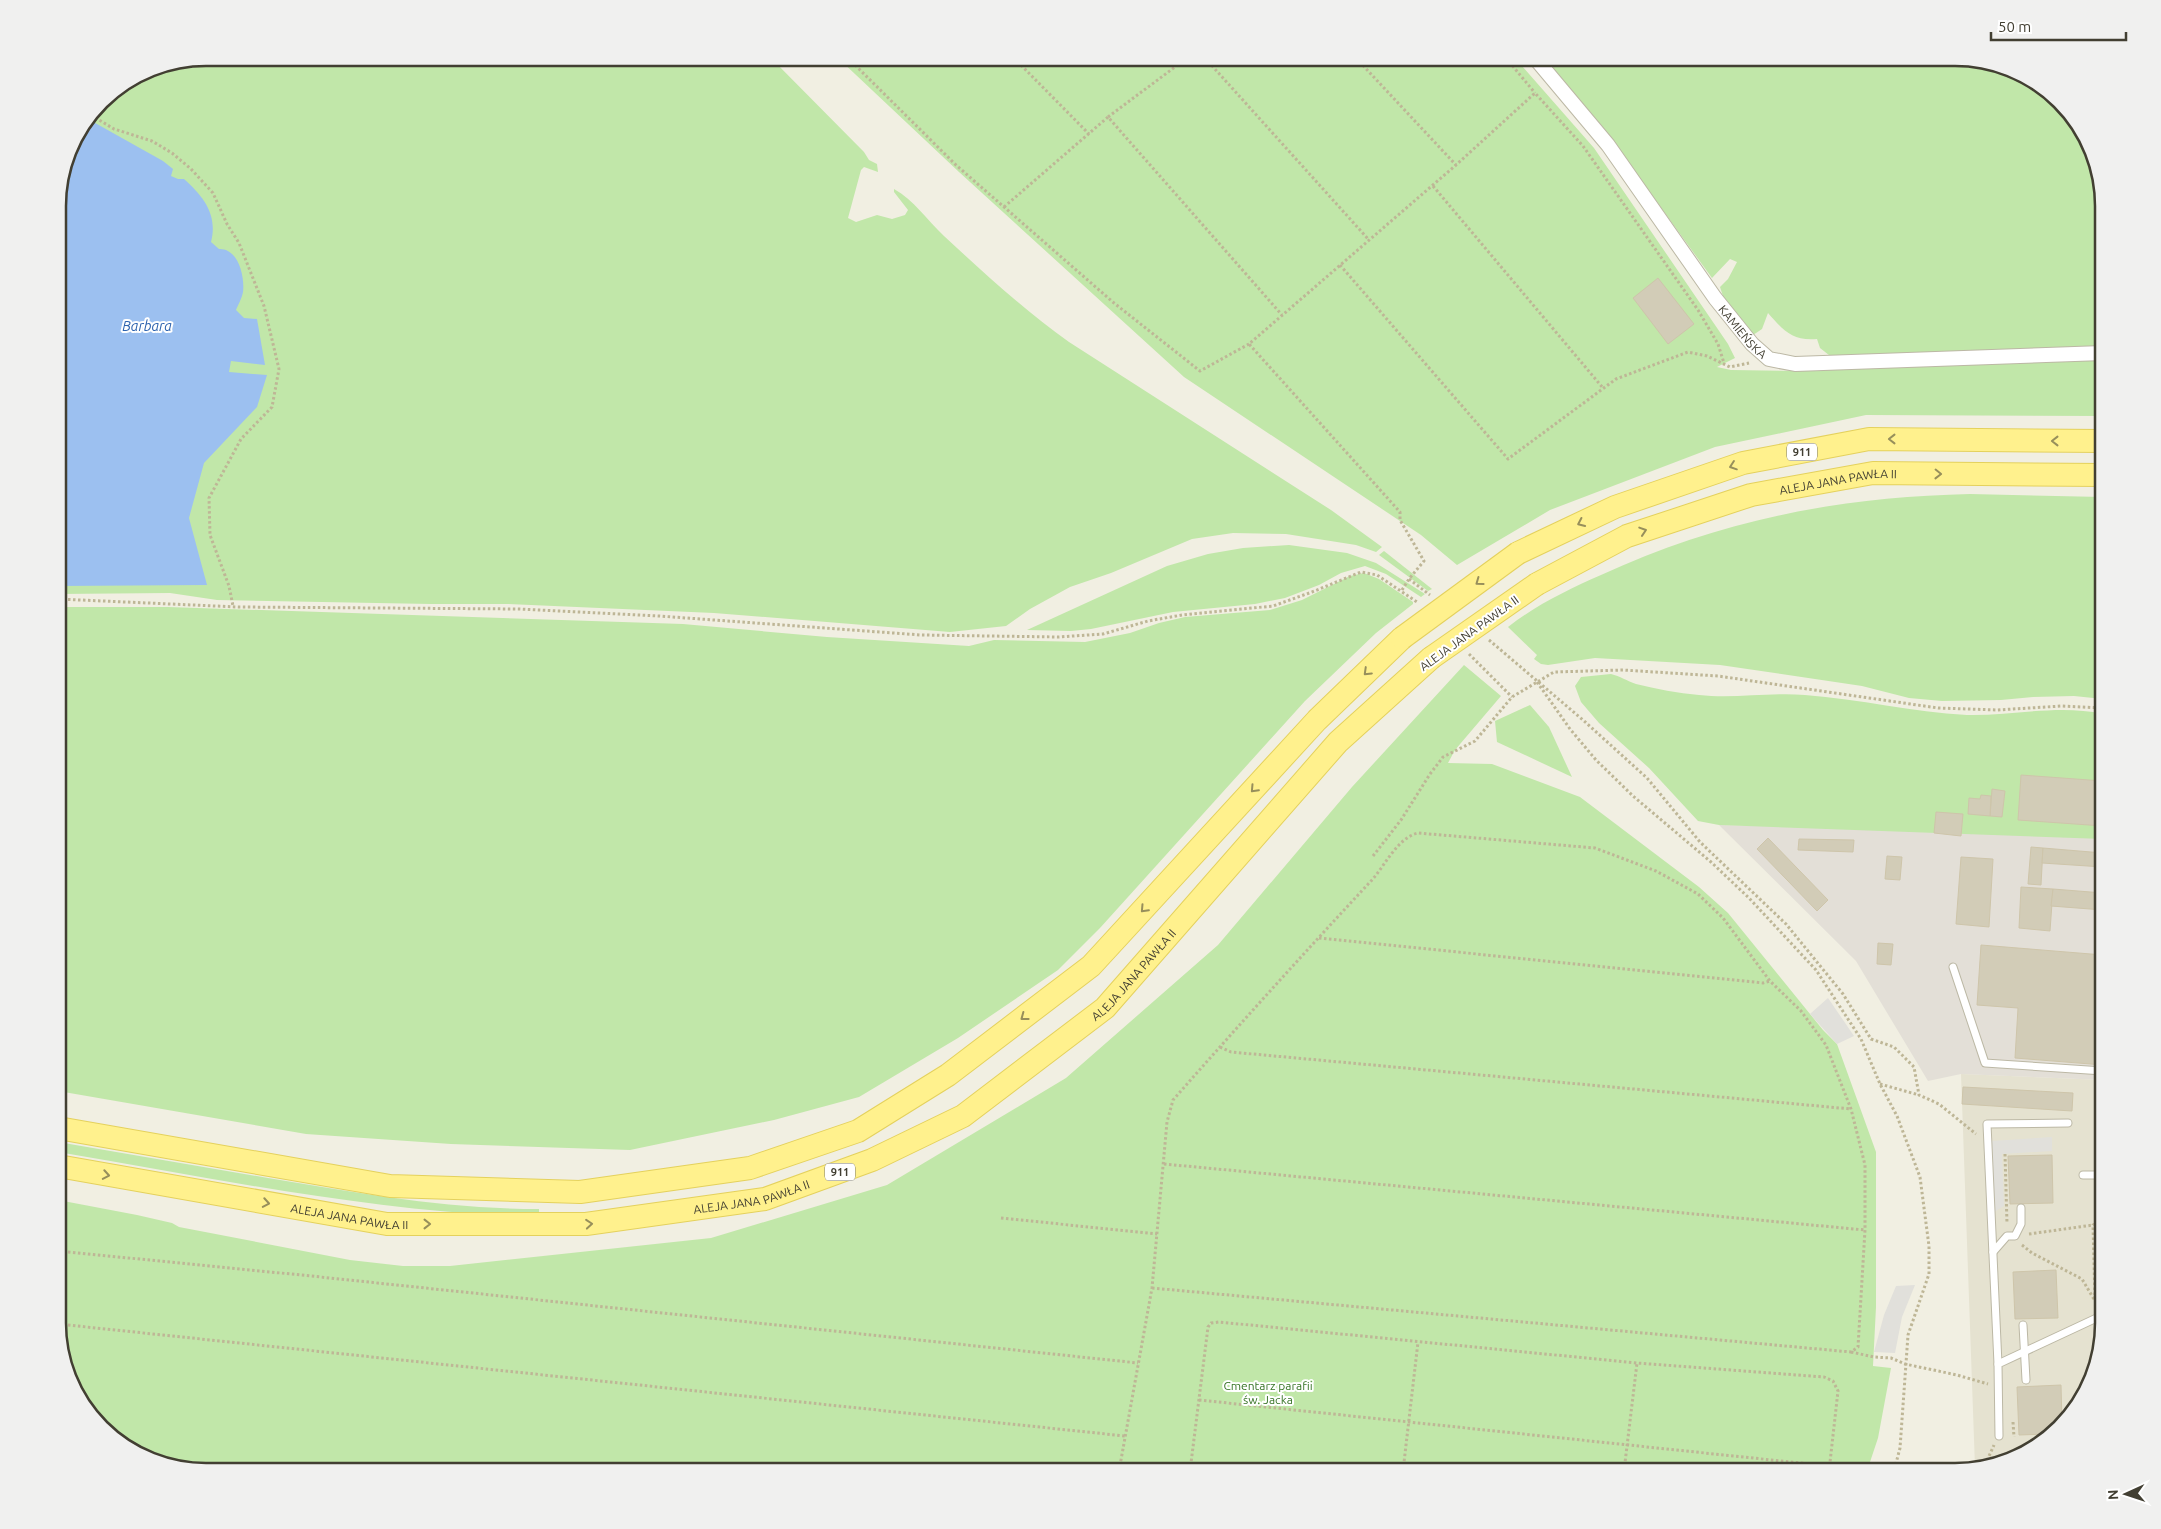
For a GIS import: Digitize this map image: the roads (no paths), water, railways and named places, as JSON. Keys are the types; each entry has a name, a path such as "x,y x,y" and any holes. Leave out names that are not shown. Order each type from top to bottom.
{"main road":[{"name":"911","path":"67,1130 390,1186 580,1192 750,1168 858,1131 948,1076 1091,966 1317,720 1402,638 1518,553 1615,507 1752,461 1869,439 2095,441"},
{"name":"ALEJA JANA PAWŁA II","path":"67,1168 387,1224 586,1224 765,1199 872,1160 964,1116 1105,1008 1338,742 1431,658 1537,584 1627,536 1752,495 1873,473 2095,475"}],"street":[{"name":"KAMIEŃSKA","path":"1542,66 1608,145 1715,298 1752,344 1769,359 1795,364 1815,364 2095,353"}],"lane":[{"path":"1953,967 1985,1063 2095,1070"},
{"path":"1999,1436 1993,1215 1987,1124 2068,1123"},
{"path":"2083,1175 2095,1174"},
{"path":"1993,1252 2007,1236 2015,1236 2021,1224 2020,1208"},
{"path":"1998,1364 2095,1320"},
{"path":"2023,1325 2026,1380"}],"water":[{"name":"Barbara","path":"94,123 163,161 173,169 171,176 184,179 198,193 211,215 213,232 211,242 219,249 231,253 239,264 243,278 243,292 236,310 244,318 257,319 265,365 231,361 229,372 267,375 257,407 204,463 189,518 207,585 67,586 67,188 77,152"}],"park label":[{"name":"Cmentarz parafii św. Jacka","path":"1268,1392"}]}
